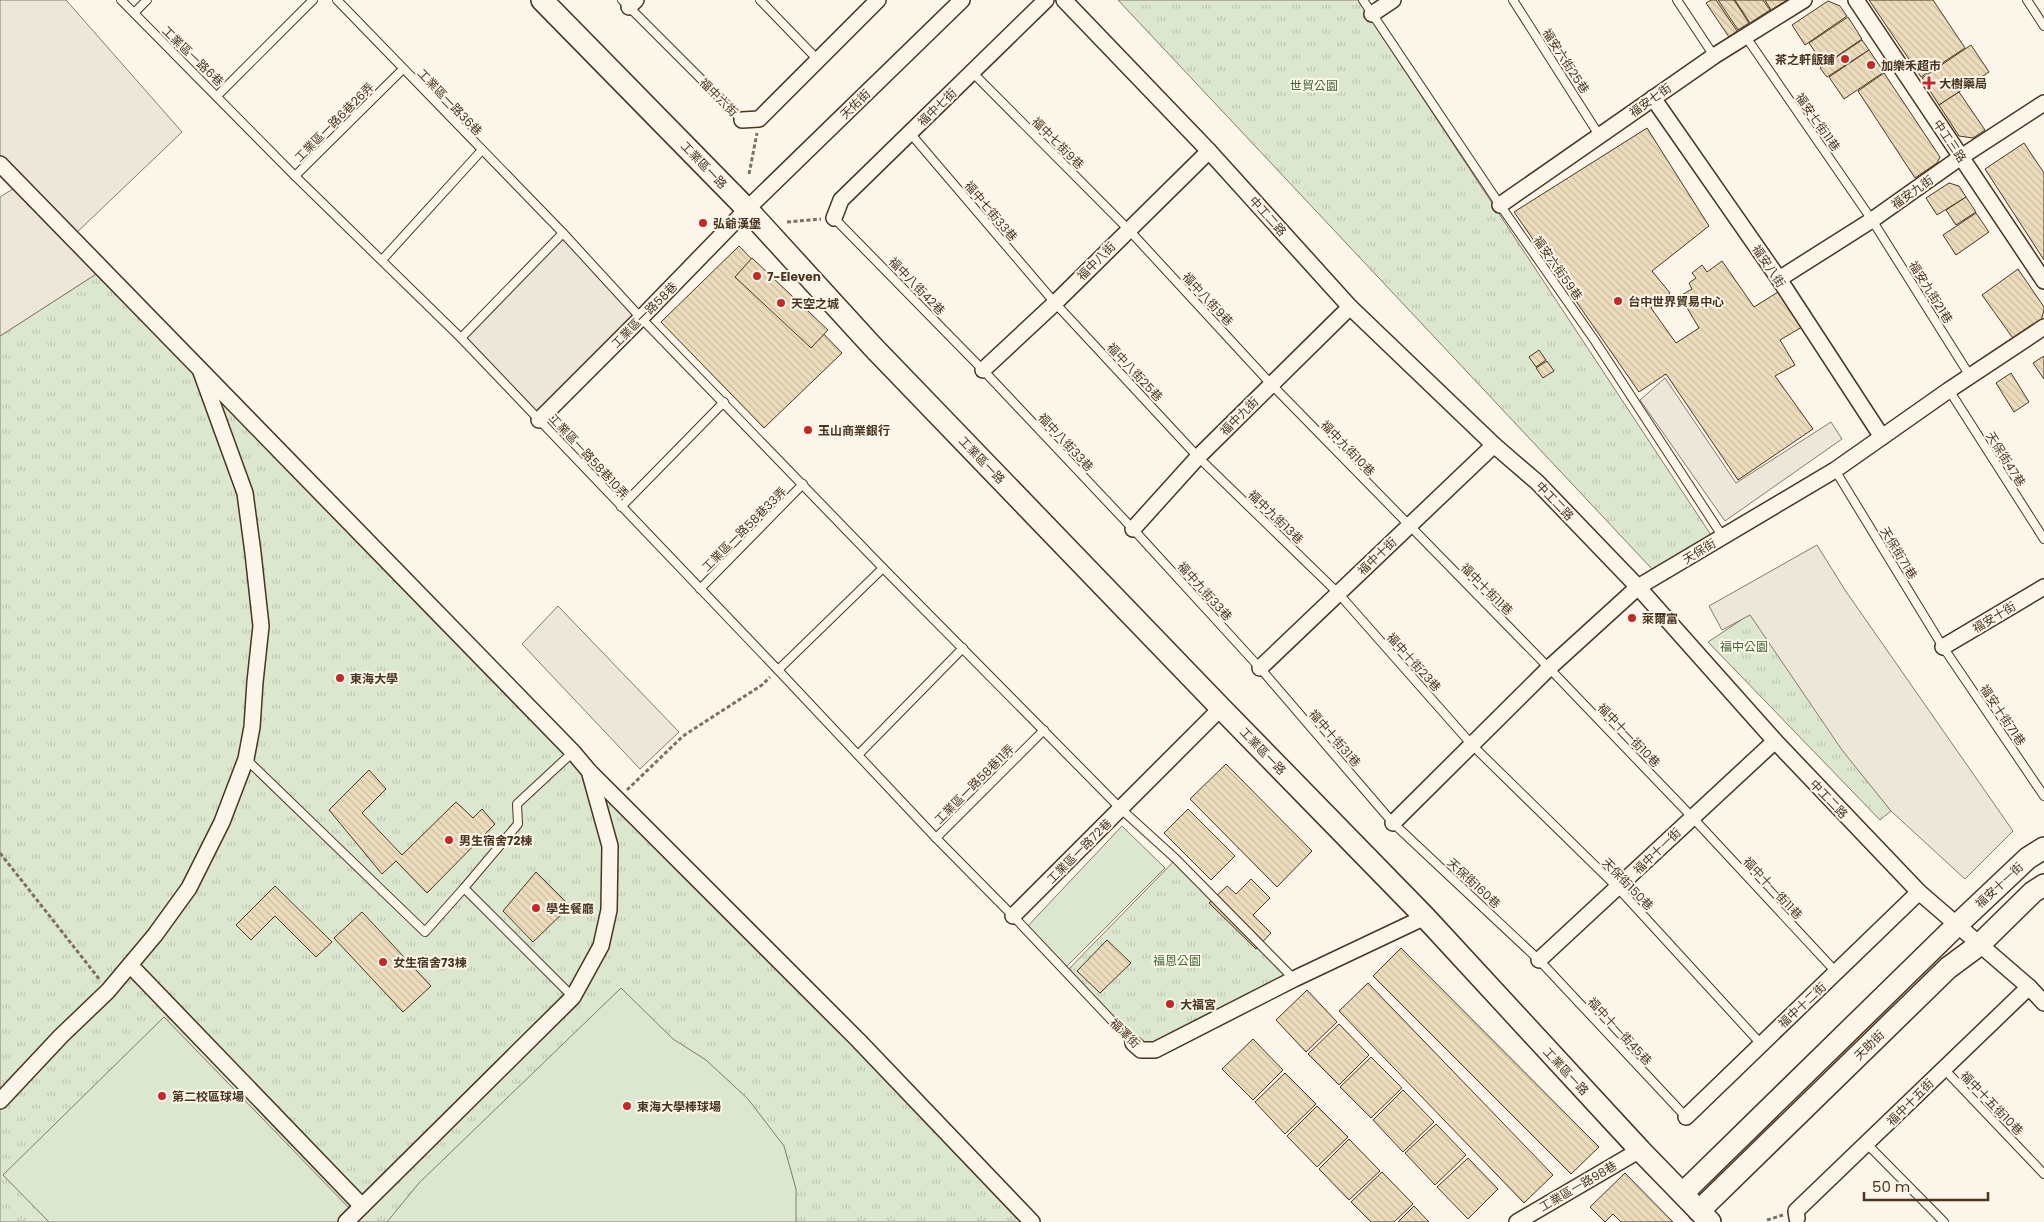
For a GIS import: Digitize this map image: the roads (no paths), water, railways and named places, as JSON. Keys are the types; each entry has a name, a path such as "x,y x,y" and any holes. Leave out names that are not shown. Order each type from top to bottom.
{"street":[{"name":"工業區一路","path":"542,0 747,209 880,354 1425,917 1640,1150 1704,1216"},
{"path":"818,60 878,0"},
{"name":"天佑街","path":"747,209 962,0"},
{"name":"福中七街","path":"834,218 841,200 1046,0"},
{"name":"中工二路","path":"1064,0 1209,151 1350,307 1494,445 1537,482 1638,587 1775,741 1919,892 2029,987 2044,1003"},
{"path":"1372,14 1393,0"},
{"name":"福安七街","path":"1500,205 1714,56 1804,0"},
{"name":"中工三路","path":"1856,0 2044,281"},
{"name":"福中六街","path":"742,120 759,119 818,60"},
{"name":"福安八街","path":"1653,98 1779,279 1882,437"},
{"name":"福安九街","path":"1779,279 1872,220 1961,157 2044,103"},
{"name":"福中八街","path":"983,370 1055,303 1209,151"},
{"path":"0,164 573,752 589,771 858,1040 1032,1222"},
{"name":"工業區一路58巷","path":"539,420 747,209"},
{"name":"福中九街","path":"1133,529 1198,456 1350,307"},
{"name":"天保街","path":"1393,823 1473,746 1549,668 1638,587 1835,470 1949,390 2044,327"},
{"path":"0,1100 61,1036 108,992 155,935 189,888 222,822 246,759 252,727 261,626 253,553 245,493 198,366"},
{"name":"福中十街","path":"1260,668 1494,445"},
{"name":"福安十街","path":"1943,647 2044,587"},
{"name":"工業區一路72巷","path":"1013,916 1221,708"},
{"name":"福中十一街","path":"1539,960 1775,741"},
{"path":"346,1222 573,997 601,946 609,910 610,846 589,771"},
{"name":"福安十一街","path":"1957,925 2028,858 2044,848"},
{"name":"天助街","path":"1704,1216 1948,968 1979,945 2033,892 2044,885"},
{"name":"福中十二街","path":"1686,1118 1919,892"},
{"path":"1294,979 1425,917"},
{"name":"天助街","path":"1683,1194 1957,925"},
{"path":"130,965 362,1206"},
{"name":"福澤街","path":"1133,1043 1141,1050 1155,1050 1294,979"},
{"name":"福中十五街","path":"1799,1220 1796,1211 2029,987"},
{"name":"工業區一路98巷","path":"1517,1222 1640,1150"}],"lane":[{"name":"工業區一路6巷","path":"121,0 217,96 313,0"},
{"path":"134,13 147,0"},
{"path":"337,0 403,69"},
{"path":"760,0 818,60"},
{"name":"福安六街59巷","path":"1363,0 1500,205 1595,341 1723,537"},
{"name":"福安六街25巷","path":"1513,0 1599,135"},
{"path":"1678,0 1714,56"},
{"path":"2027,0 2044,26"},
{"name":"福中六街","path":"629,2 742,120"},
{"name":"福安七街11巷","path":"1746,36 1872,220"},
{"name":"工業區一路6巷26弄","path":"217,96 295,176 403,69"},
{"name":"工業區一路36巷","path":"403,69 482,150"},
{"name":"福中七街9巷","path":"972,73 1128,229"},
{"name":"福中七街33巷","path":"910,133 1055,303"},
{"path":"382,260 482,150 563,233 641,318 883,568 1121,809 1176,859 1294,979"},
{"name":"工業區一路58巷10弄","path":"295,176 461,338 700,589"},
{"name":"福中八街42巷","path":"834,218 983,370"},
{"name":"福安九街21巷","path":"1872,220 1970,376"},
{"name":"福中八街9巷","path":"1128,229 1271,384"},
{"path":"461,338 563,233"},
{"name":"福中八街25巷","path":"1055,303 1198,456"},
{"name":"福中八街33巷","path":"983,370 1133,529"},
{"name":"福中九街10巷","path":"1271,384 1409,526"},
{"name":"天保街47巷","path":"1949,390 2044,539"},
{"path":"621,507 724,402"},
{"name":"福中九街13巷","path":"1198,456 1338,594"},
{"name":"天保街71巷","path":"1835,470 1943,647"},
{"name":"工業區一路58巷33弄","path":"700,589 803,484"},
{"name":"福中十街11巷","path":"1409,526 1549,668"},
{"name":"福中九街33巷","path":"1133,529 1260,668"},
{"path":"778,670 883,568"},
{"name":"工業區一路58巷11弄","path":"700,589 936,838 1044,730"},
{"name":"福中十街23巷","path":"1338,594 1473,746"},
{"name":"福安十街71巷","path":"1943,647 2044,796"},
{"path":"858,755 963,648"},
{"name":"福中十街31巷","path":"1260,668 1393,823"},
{"name":"福中十一街10巷","path":"1549,668 1692,817"},
{"name":"天保街150巷","path":"1473,746 1618,888 1761,1044"},
{"path":"246,759 425,932 518,824 517,804 573,752"},
{"name":"福中十一街11巷","path":"1692,817 1836,973"},
{"name":"天保街160巷","path":"1393,823 1539,960"},
{"path":"936,838 1013,916"},
{"path":"464,888 573,997"},
{"name":"福澤街","path":"1013,916 1133,1043"},
{"name":"福中十一街45巷","path":"1539,960 1686,1118"},
{"name":"福中十五街10巷","path":"1944,1069 2044,1174"},
{"path":"1867,1144 1944,1222"}],"place":[{"name":"茶之軒飯鋪","path":"1845,59"},
{"name":"加樂禾超市","path":"1871,65"},
{"name":"大樹藥局","path":"1929,83"},
{"name":"弘爺漢堡","path":"703,223"},
{"name":"7-Eleven","path":"757,276"},
{"name":"台中世界貿易中心","path":"1618,301"},
{"name":"天空之城","path":"781,303"},
{"name":"玉山商業銀行","path":"808,430"},
{"name":"萊爾富","path":"1632,618"},
{"name":"東海大學","path":"340,678"},
{"name":"男生宿舍72棟","path":"449,840"},
{"name":"學生餐廳","path":"536,908"},
{"name":"女生宿舍73棟","path":"383,962"},
{"name":"大福宮","path":"1170,1004"},
{"name":"第二校區球場","path":"162,1096"},
{"name":"東海大學棒球場","path":"627,1106"}],"park label":[{"name":"世貿公園","path":"1314,85"},
{"name":"福中公園","path":"1744,646"},
{"name":"福恩公園","path":"1177,960"}]}
